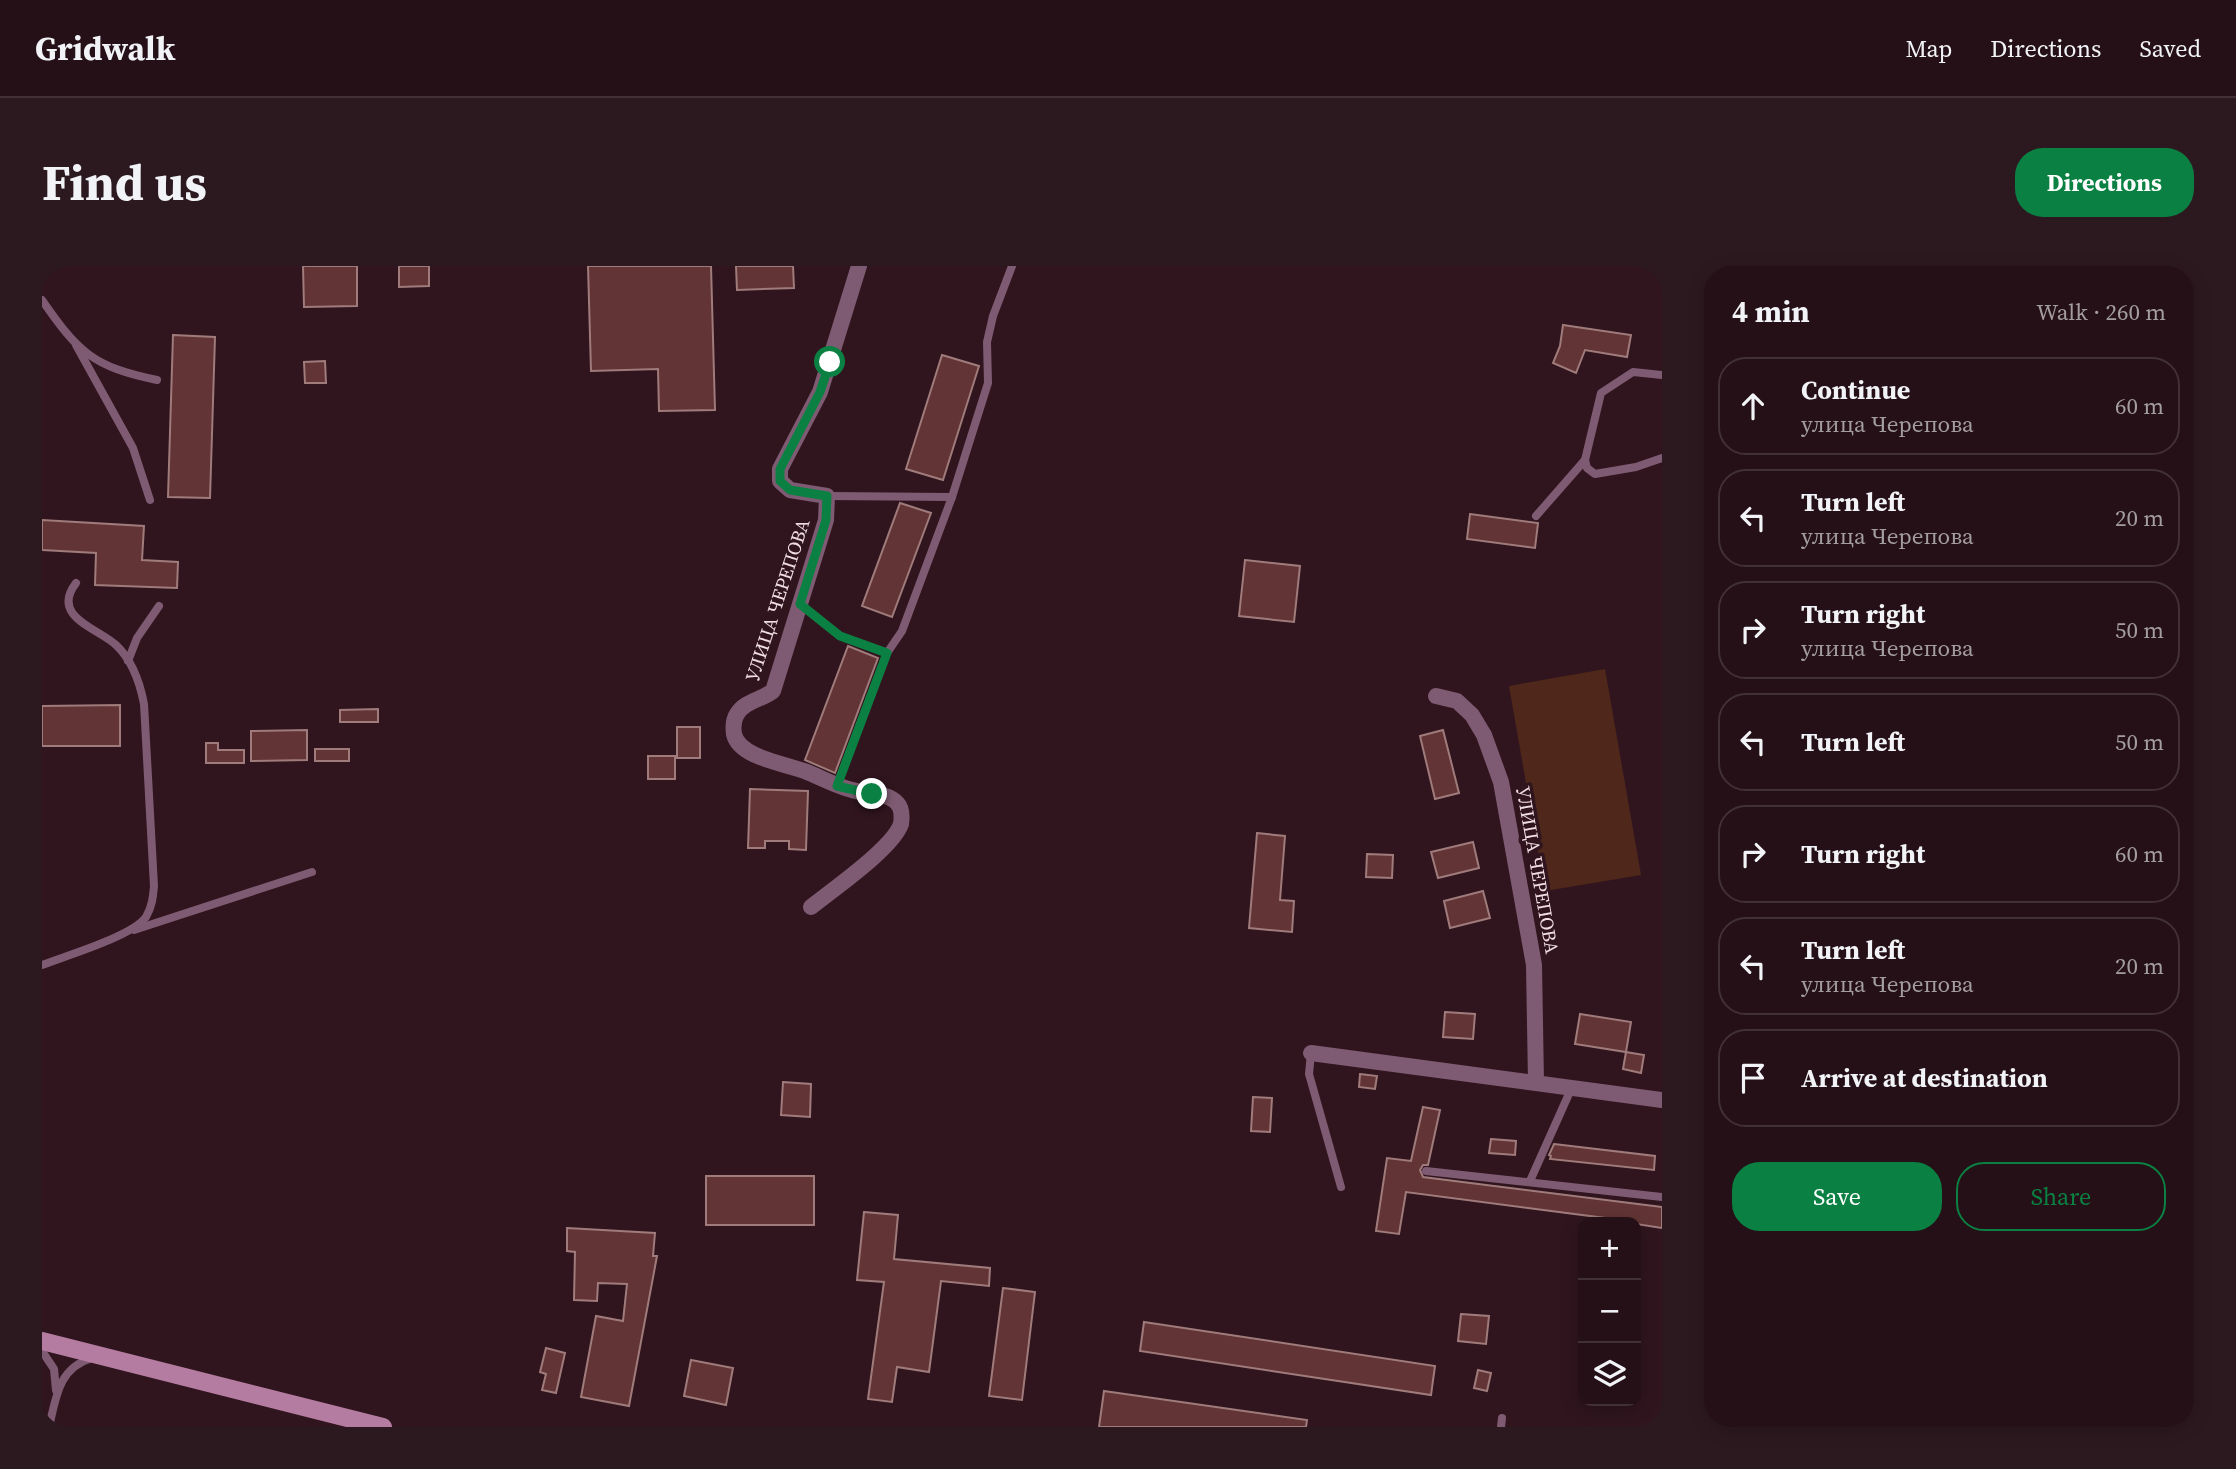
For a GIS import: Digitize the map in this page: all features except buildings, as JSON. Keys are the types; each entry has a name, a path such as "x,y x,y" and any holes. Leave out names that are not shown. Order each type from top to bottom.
{"street":[{"name":"УЛИЦА ЧЕРЕПОВА","path":"811,907 877,854 895,835 901,824 902,814 897,803 888,797 837,786 806,771 744,750 736,741 733,726 736,715 745,705 764,698 773,691 826,520 827,496 790,490 780,481 780,469 820,392 859,266"},
{"name":"УЛИЦА ЧЕРЕПОВА","path":"1436,696 1457,701 1472,715 1484,735 1501,782 1534,965 1536,1082"},
{"path":"1311,1053 1662,1100"},
{"path":"42,1340 383,1427"}],"lane":[{"path":"837,786 887,653 902,631 952,497 988,383 987,342 993,316 1012,266"},
{"path":"42,300 76,345 133,448 150,500"},
{"path":"76,345 106,365 127,374 157,380"},
{"path":"1662,374 1633,372 1601,393 1586,460 1587,468 1595,474 1636,467 1662,458"},
{"path":"1536,516 1586,460"},
{"path":"827,496 952,497"},
{"path":"76,583 70,591 72,614 81,623 117,645 140,684 144,704 154,886 152,905 145,920 128,932"},
{"path":"800,604 840,636 887,653"},
{"path":"128,661 137,638 159,606"},
{"path":"42,965 128,932 312,872"},
{"path":"1311,1053 1309,1073 1341,1187"},
{"path":"1530,1181 1572,1087"},
{"path":"1426,1171 1662,1197"},
{"path":"42,1351 54,1369 57,1391"},
{"path":"49,1427 57,1391 69,1371 82,1361 102,1356"}],"shaded area":[{"path":"1605,669 1641,875 1545,891 1509,686"}],"route":[{"path":"830,362 820,392 780,469 780,481 790,490 827,496 826,520 800,604 840,636 887,653 837,786 872,794"}]}
